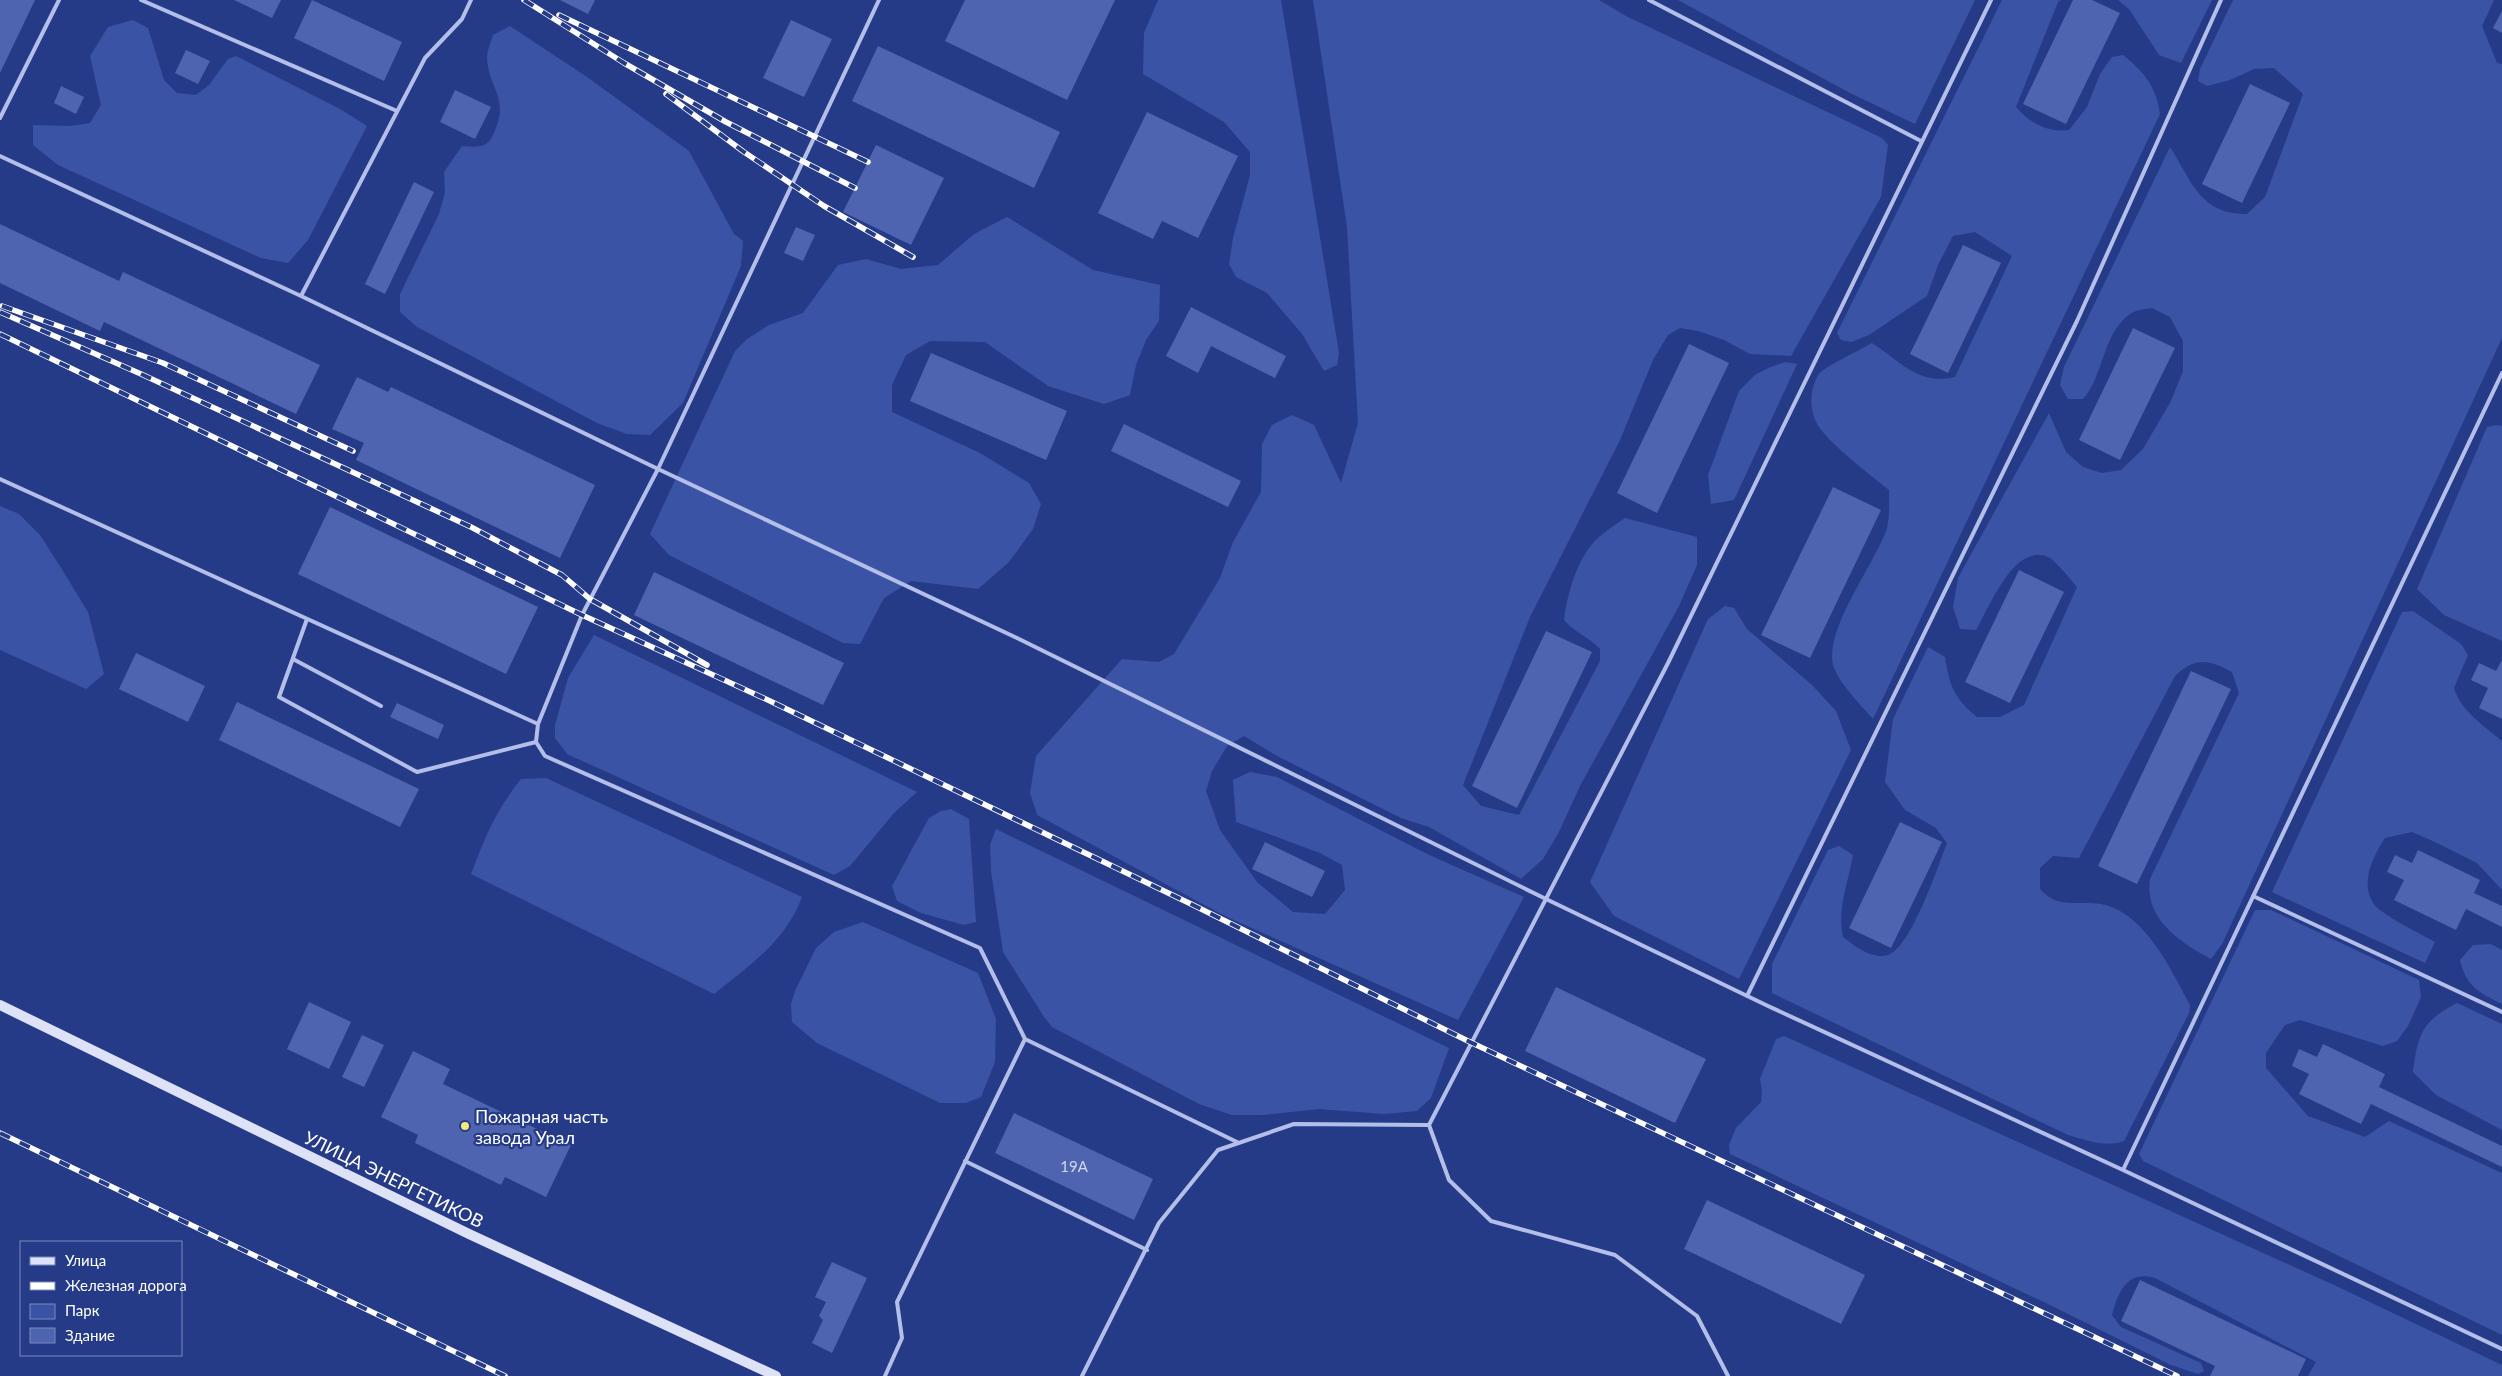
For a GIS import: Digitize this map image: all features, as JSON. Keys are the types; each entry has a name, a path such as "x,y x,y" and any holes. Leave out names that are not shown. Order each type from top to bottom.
{"street":[{"name":"УЛИЦА ЭНЕРГЕТИКОВ","path":"0,1005 469,1234 776,1376"}],"lane":[{"path":"0,118 59,0"},
{"path":"141,0 397,111"},
{"path":"301,296 425,58 462,19 471,0"},
{"path":"880,0 658,469 582,615 538,724 536,742 545,756 980,948 1025,1039 1239,1143"},
{"path":"1649,0 1921,142"},
{"path":"1728,1376 1697,1316 1615,1255 1491,1221 1449,1180 1430,1125 1668,664 1991,0"},
{"path":"1747,996 2077,321 2221,0"},
{"path":"0,156 301,296 658,469 1017,638 1747,996 2123,1170 2502,1349"},
{"path":"2123,1170 2502,373"},
{"path":"0,480 538,724"},
{"path":"308,619 279,696 417,772 536,742"},
{"path":"293,659 381,706"},
{"path":"2253,896 2502,1012"},
{"path":"885,1376 902,1338 897,1302 1025,1039"},
{"path":"1082,1376 1159,1223 1218,1150 1294,1124 1430,1125"},
{"path":"965,1161 1147,1250"}],"green space":[{"path":"1158,0 1281,0 1339,353 1337,365 1324,371 1302,334 1267,293 1236,277 1229,264 1233,238 1250,175 1250,152 1224,122 1143,74 1144,33"},
{"path":"1313,0 1599,0 1626,16 1882,138 1888,145 1881,197 1791,356 1750,354 1724,340 1698,331 1680,328 1668,335 1653,360 1620,440 1530,617 1463,785 1481,806 1519,815 1600,661 1600,649 1564,620 1571,587 1579,564 1599,537 1625,518 1697,537 1697,565 1679,606 1580,786 1559,832 1543,859 1521,879 1429,827 1401,818 1277,756 1244,736 1227,746 1212,771 1206,791 1220,830 1257,882 1293,912 1325,914 1345,890 1342,865 1320,853 1236,822 1233,780 1250,772 1277,777 1427,854 1524,897 1458,1020 1227,917 1037,815 1030,793 1036,756 1122,659 1159,662 1174,654 1220,578 1233,542 1261,492 1262,444 1272,425 1292,415 1314,425 1341,483 1358,423 1347,227"},
{"path":"1678,0 1975,0 1915,124 1850,93"},
{"path":"2002,0 2061,0 2058,2 2016,107 2027,118 2040,126 2053,130 2069,130 2087,107 2100,74 2112,57 2123,55 2148,80 2155,95 2160,114 1873,719 1837,675 1832,653 1835,636 1842,617 1887,528 1889,490 1850,458 1821,430 1812,410 1812,391 1816,379 1822,371 1872,343 1920,375 1942,379 1955,377 2012,256 1975,232 1953,236 1938,265 1927,296 1869,335 1851,342 1841,340 1837,333"},
{"path":"2118,0 2212,0 2181,63 2159,55 2129,9"},
{"path":"2233,0 2494,0 2482,26 2497,63 2502,64 2502,338 2222,944 2211,959 2176,937 2158,917 2150,893 2150,879 2239,693 2232,672 2216,664 2202,662 2189,666 2175,676 2079,858 2053,856 2040,868 2040,889 2054,900 2068,903 2101,904 2116,909 2130,918 2143,930 2165,959 2190,1005 2189,1013 2124,1141 2110,1144 2068,1135 1772,993 1772,964 1828,850 1839,846 1853,855 1842,906 1843,937 1864,951 1876,956 1888,955 1897,949 1906,938 1923,905 1947,843 1936,828 1905,810 1885,782 1893,719 1928,647 1945,657 1954,691 1969,710 1977,717 2000,717 2024,705 2077,587 2059,566 2048,557 2036,555 2024,559 2004,580 1976,630 1960,629 1953,607 1958,578 2049,413 2066,452 2083,467 2102,473 2121,470 2143,449 2171,401 2183,371 2183,341 2170,317 2152,308 2132,313 2121,322 2108,344 2090,390 2083,399 2068,399 2060,385 2064,367 2170,147 2191,183 2207,202 2218,208 2231,213 2247,214 2265,197 2303,94 2274,68 2254,69 2230,80 2207,86 2198,81 2200,69"},
{"path":"133,20 148,28 164,80 177,93 196,95 209,85 228,59 236,56 340,109 367,126 308,240 288,263 261,258 58,165 33,145 33,125 70,126 90,123 101,105 90,56 108,27"},
{"path":"510,26 587,77 689,151 734,234 743,241 741,266 683,403 650,435 627,434 597,423 417,327 400,312 400,294 439,214 445,192 444,172 462,146 481,146 489,142 494,133 500,111 487,55 493,35"},
{"path":"1007,217 1093,270 1160,285 1159,321 1146,340 1136,365 1130,395 1104,404 1048,386 985,342 930,341 906,355 892,385 892,412 980,453 1029,483 1041,504 1033,529 1009,562 978,589 911,581 884,598 860,644 843,643 669,555 650,534 735,351 747,339 769,325 803,313 838,265 866,259 901,269 938,265 974,234"},
{"path":"1785,362 1797,364 1734,500 1711,504 1708,475 1739,391 1755,375"},
{"path":"2502,426 2502,641 2444,615 2417,589 2487,427"},
{"path":"0,506 19,514 40,535 88,612 104,674 86,689 0,650"},
{"path":"1725,606 1734,608 1747,629 1812,685 1836,711 1851,750 1739,979 1614,916 1590,882 1708,619"},
{"path":"2413,611 2461,644 2468,655 2454,688 2457,696 2474,717 2502,741 2502,890 2477,863 2412,832 2385,838 2373,861 2368,878 2368,887 2373,903 2392,918 2435,942 2425,963 2272,892 2402,612"},
{"path":"594,635 917,792 894,813 850,866 834,875 567,754 555,738 555,725 568,678"},
{"path":"546,778 802,897 795,913 776,940 753,963 714,994 471,874 492,824 512,790 521,779"},
{"path":"951,809 969,819 976,922 964,925 921,913 897,901 892,886 929,818 941,811"},
{"path":"996,829 1449,1048 1431,1098 1417,1111 1384,1114 1319,1109 1263,1115 1232,1115 1199,1104 1052,1027 1003,952 991,871 990,845"},
{"path":"2255,910 2271,910 2419,980 2421,997 2408,1026 2397,1041 2383,1046 2300,1020 2285,1025 2266,1053 2266,1068 2308,1116 2365,1137 2389,1121 2502,1173 2502,1335 2143,1161 2139,1154"},
{"path":"863,922 978,973 996,1019 995,1062 981,1097 966,1103 940,1103 817,1043 792,1022 791,1004 795,991 816,948 834,932"},
{"path":"2491,944 2502,950 2502,1004 2475,988 2466,976 2460,960 2473,945"},
{"path":"2457,1003 2502,1024 2502,1130 2436,1095 2413,1072 2417,1048 2424,1030 2436,1016"},
{"path":"1784,1036 2334,1285 2502,1365 2502,1376 2308,1376 2316,1362 2155,1278 2138,1277 2126,1284 2121,1291 2112,1315 2121,1327 2201,1363 2204,1371 2198,1374 2171,1365 2050,1305 1730,1154 1729,1145 1736,1128 1761,1102 1760,1079 1776,1039"}],"building":[{"path":"0,0 35,0 0,73"},
{"path":"234,0 281,0 272,18"},
{"path":"312,0 402,42 384,81 294,38"},
{"path":"560,0 595,0 588,14"},
{"path":"965,0 1115,0 1067,100 945,41"},
{"path":"2073,0 2092,0 2120,13 2066,124 2023,104"},
{"path":"2502,11 2502,33 2493,28"},
{"path":"791,20 832,39 804,97 763,78"},
{"path":"878,46 1060,132 1034,188 852,101"},
{"path":"186,50 210,61 198,84 175,73"},
{"path":"2250,84 2290,103 2242,203 2202,184"},
{"path":"61,86 84,97 76,114 54,103"},
{"path":"455,90 491,107 475,139 440,122"},
{"path":"1147,112 1238,156 1198,238 1162,221 1153,239 1098,213"},
{"path":"876,145 944,178 911,245 843,212"},
{"path":"414,182 434,192 385,294 365,284"},
{"path":"0,224 119,281 123,272 320,365 296,414 104,322 100,331 0,283"},
{"path":"796,227 815,235 803,261 784,253"},
{"path":"1963,245 2001,263 1948,373 1910,354"},
{"path":"1191,307 1286,356 1275,378 1211,346 1198,373 1166,356"},
{"path":"2133,328 2175,348 2120,460 2079,440"},
{"path":"1689,344 1729,363 1657,513 1617,493"},
{"path":"931,353 1067,411 1046,460 910,401"},
{"path":"357,377 388,392 391,387 595,485 560,558 356,460 364,443 332,429"},
{"path":"1124,424 1241,481 1228,507 1111,451"},
{"path":"1833,487 1881,510 1810,658 1761,635"},
{"path":"330,507 538,607 506,674 298,574"},
{"path":"2019,570 2064,592 2010,703 1965,682"},
{"path":"654,572 844,663 823,705 634,615"},
{"path":"1546,631 1592,652 1517,808 1472,786"},
{"path":"136,653 205,686 188,722 119,689"},
{"path":"2502,660 2502,719 2479,708 2488,688 2471,680 2479,663 2496,671"},
{"path":"2191,671 2231,689 2137,884 2098,866"},
{"path":"237,702 419,789 400,827 219,740"},
{"path":"397,703 444,725 438,739 390,717"},
{"path":"1900,822 1942,842 1891,948 1849,928"},
{"path":"1265,842 1325,871 1312,897 1252,869"},
{"path":"2418,850 2480,880 2474,893 2502,906 2502,927 2466,909 2456,930 2394,900 2404,880 2387,872 2395,855 2412,863"},
{"path":"1556,987 1706,1059 1675,1123 1525,1051"},
{"path":"309,1002 351,1022 329,1069 287,1049"},
{"path":"362,1035 384,1045 364,1087 342,1077"},
{"path":"2323,1044 2385,1074 2379,1087 2502,1146 2502,1167 2371,1104 2361,1124 2299,1094 2309,1074 2292,1066 2299,1049 2317,1057"},
{"name":"Пожарная часть завода Урал","path":"413,1051 450,1069 443,1084 571,1145 546,1197 505,1177 501,1185 415,1143 418,1135 381,1117"},
{"path":"1014,1113 1153,1179 1134,1220 995,1153"},
{"path":"1707,1200 1865,1275 1841,1324 1684,1249"},
{"path":"832,1262 867,1278 832,1353 812,1343 823,1320 819,1316 826,1302 815,1297"},
{"path":"2140,1280 2306,1359 2298,1376 2210,1376 2215,1366 2121,1321"}],"railway":[{"path":"524,0 624,63 726,122 855,188"},
{"path":"559,15 868,162"},
{"path":"666,94 744,152 824,206 913,257"},
{"path":"2,306 163,363 353,451"},
{"path":"0,312 141,374 471,527 562,575 590,599 707,665"},
{"path":"0,334 582,615 770,701 1191,904 1470,1042 2177,1376"},
{"path":"0,1133 505,1376"}],"place":[{"name":"Пожарная часть завода Урал","path":"465,1126"}]}
